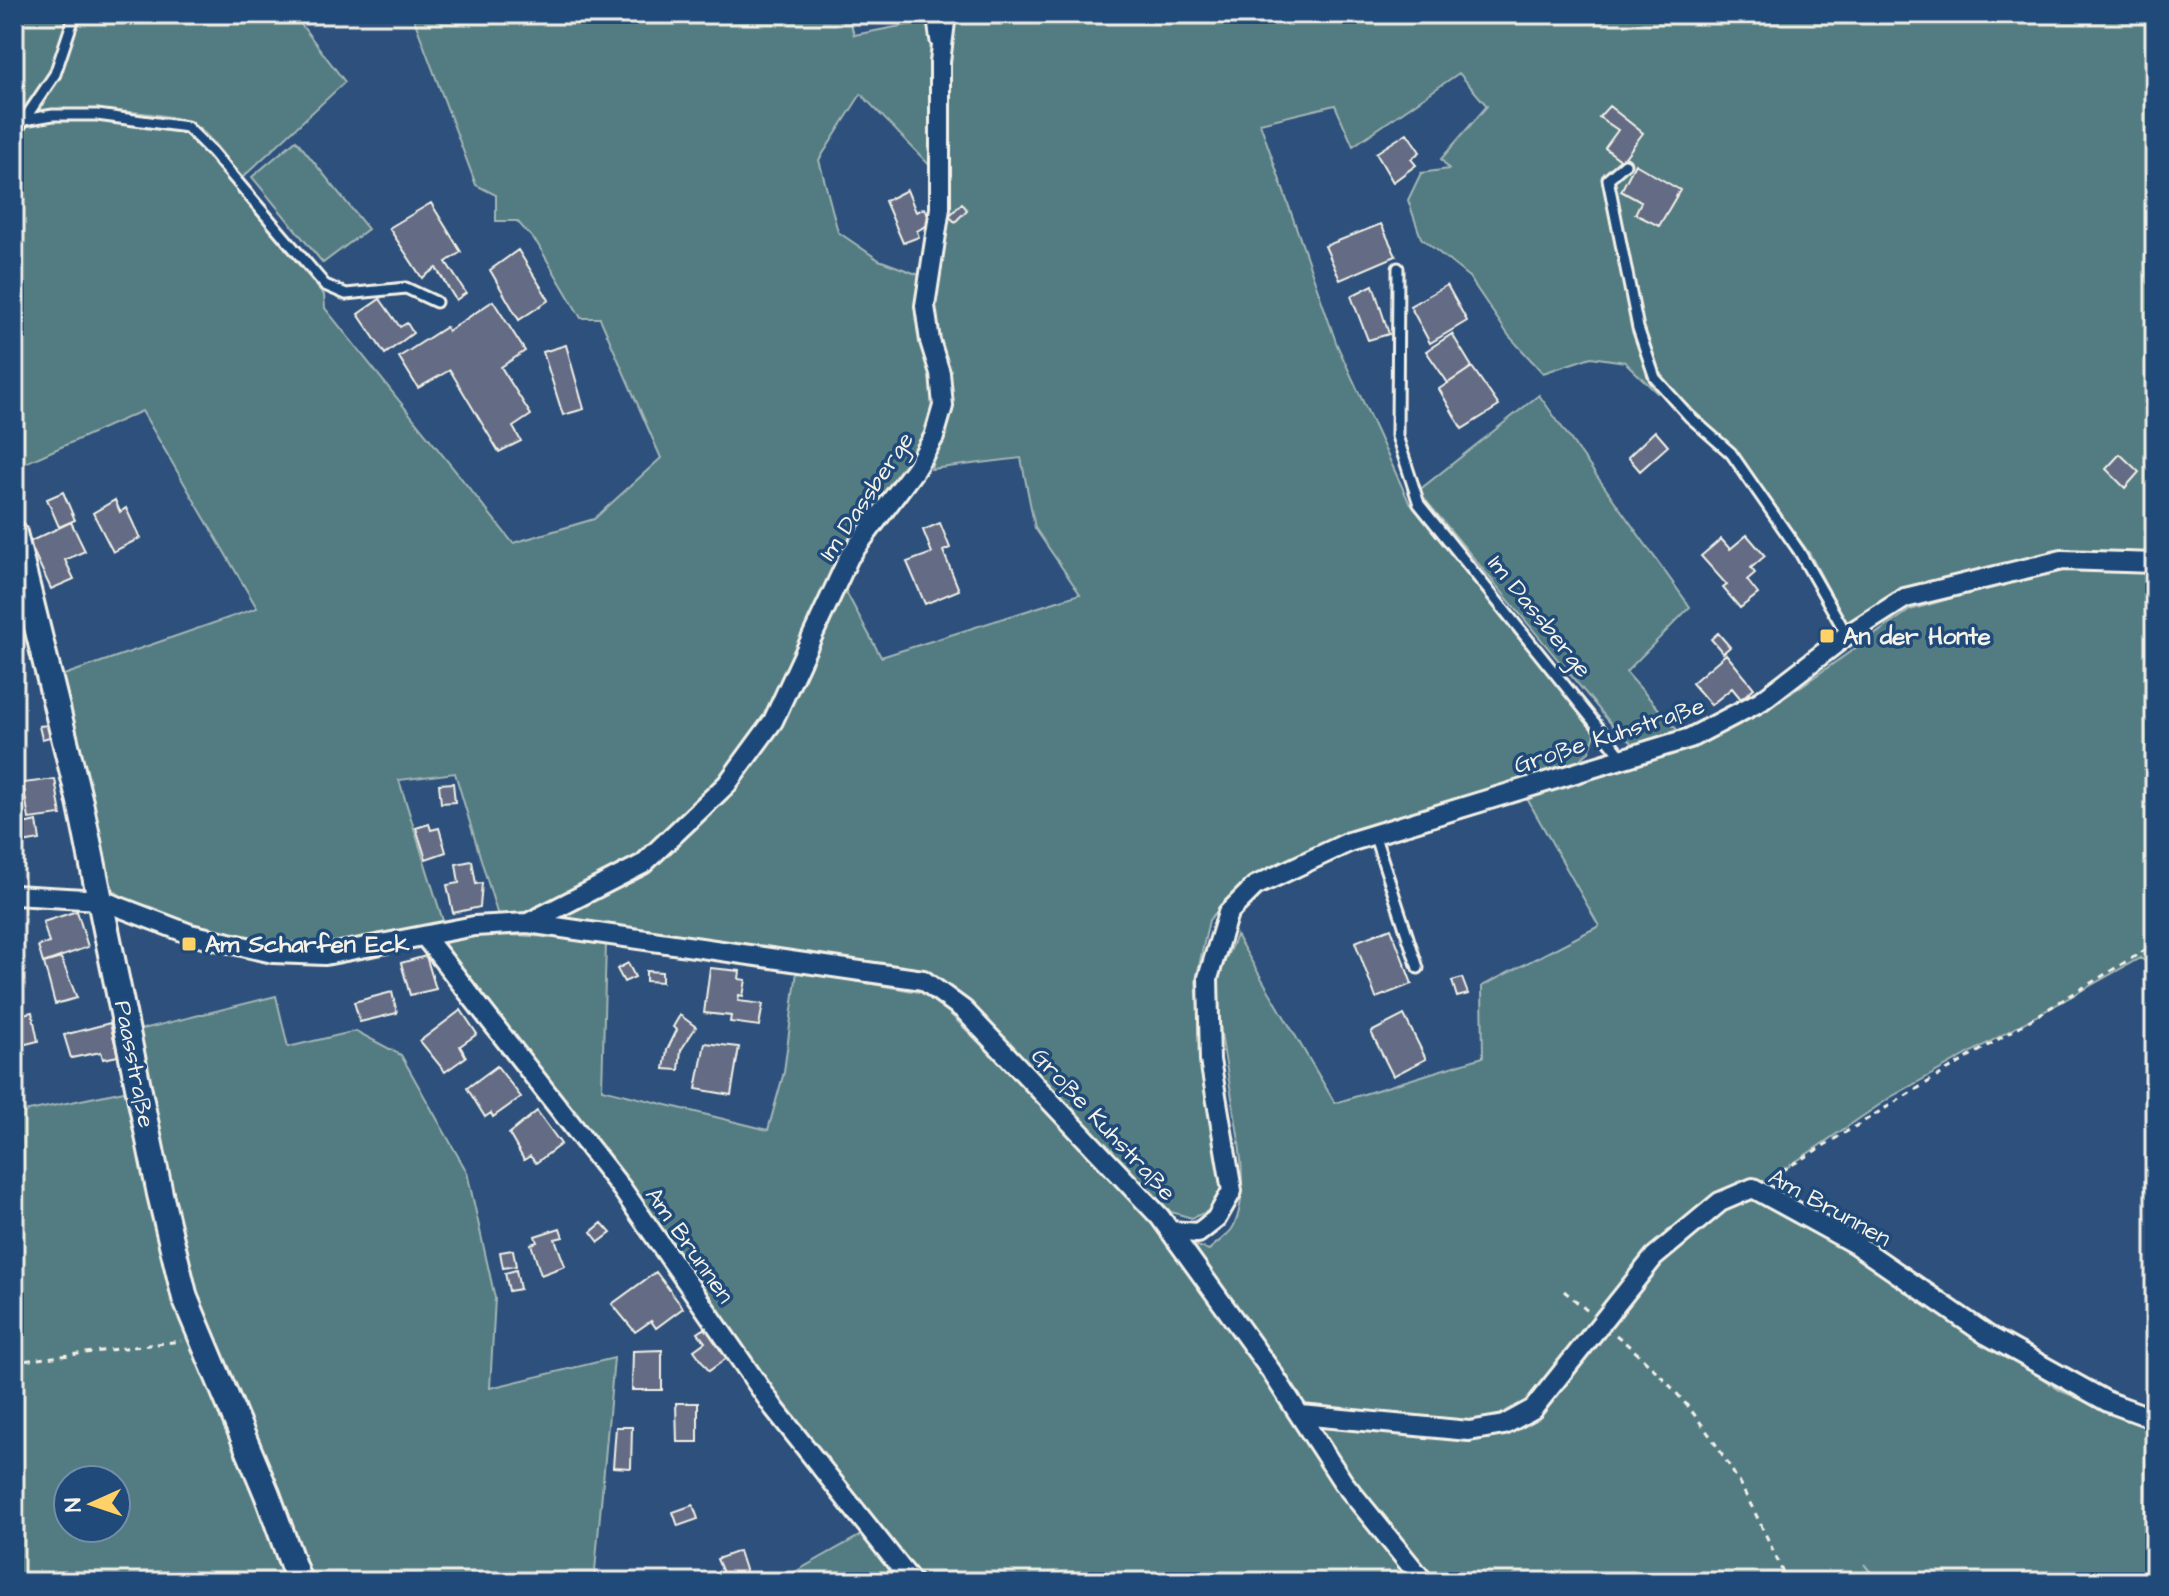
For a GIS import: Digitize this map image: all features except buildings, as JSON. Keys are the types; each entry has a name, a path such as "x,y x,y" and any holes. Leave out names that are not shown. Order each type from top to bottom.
{"street":[{"name":"Im Dassberge","path":"528,923 643,864 727,784 773,721 849,557 934,437 943,406 940,373 930,341 925,306 940,208 940,62 946,14"},
{"name":"Paasstraße","path":"14,533 49,664 101,900 160,1194 185,1298 267,1494 299,1582"},
{"name":"Große Kuhstraße","path":"14,895 101,900 190,934 273,953 325,955 474,926 528,923 923,980 964,1010 1170,1231 1198,1233 1216,1219 1232,1191 1210,1060 1208,978 1228,913 1255,886 1307,860 1374,834 1690,738 1728,721 1761,701 1847,635 1905,598 2062,560 2155,563"},
{"name":"Am Brunnen","path":"425,937 622,1189 774,1408 912,1582"},
{"name":"Am Brunnen","path":"1301,1415 1469,1431 1504,1425 1533,1409 1599,1321 1654,1257 1720,1202 1753,1188 1855,1244 1987,1335 2108,1402 2155,1419"},
{"path":"1170,1231 1301,1415 1343,1482 1424,1582"}],"lane":[{"path":"14,134 55,74 75,14"},
{"path":"932,14 940,62"},
{"path":"24,120 53,115 97,115 187,127 325,285 346,294 406,288 436,302"},
{"path":"1625,164 1608,179 1638,328 1655,378 1689,416 1731,453 1799,551 1847,635"},
{"name":"Im Dassberge","path":"1398,268 1397,436 1419,504 1623,758"},
{"path":"1374,834 1418,968"}],"path":[{"path":"1753,1188 2155,944"},
{"path":"1564,1291 1645,1358 1695,1411 1745,1490 1787,1582"},
{"path":"14,1362 201,1338"}],"green space":[{"path":"14,14 69,14 51,72 14,126"},
{"path":"79,14 293,14 345,82 242,178 205,134 190,123 158,115 114,111 35,114 58,77"},
{"path":"412,14 848,14 854,35 927,21 934,58 936,172 861,94 819,160 838,232 879,260 922,276 934,353 935,405 930,429 920,451 903,470 839,563 769,716 725,777 638,862 542,910 498,916 455,773 399,780 443,921 357,945 329,949 279,945 182,922 128,900 111,888 61,676 257,608 142,411 14,468 14,140 26,124 66,119 106,120 186,130 324,295 325,308 513,543 594,519 661,458 600,318 581,318 537,243 517,221 496,221 496,195 476,185"},
{"path":"951,14 2155,14 2155,556 2044,554 1904,593 1846,623 1810,554 1735,455 1673,389 1657,393 1625,362 1591,357 1543,373 1509,336 1469,277 1421,238 1408,200 1421,173 1449,169 1441,159 1487,106 1459,73 1353,146 1335,105 1260,123 1337,345 1409,502 1583,711 1596,732 1589,752 1575,763 1374,826 1300,855 1241,885 1209,920 1196,980 1202,1059 1223,1174 1219,1198 1211,1210 1192,1218 1171,1212 960,995 933,977 563,921 561,912 729,791 843,586 881,657 1080,594 1035,528 1021,458 931,469 946,418 929,305 945,128"},
{"path":"296,140 368,229 323,263 252,177"},
{"path":"1539,395 1690,607 1626,672 1679,732 1635,745 1617,731 1418,491"},
{"path":"2058,568 2155,572 2155,967 2140,958 1891,1097 1751,1192 1862,1258 2061,1391 2146,1427 2144,1582 1879,1582 1864,1564 1877,1582 777,1582 863,1534 865,1538 873,1526 777,1403 438,940 522,936 606,944 602,1089 768,1130 784,1072 797,971 930,994 1091,1154 1162,1234 1209,1250 1232,1229 1240,1206 1242,1177 1239,1145 1219,1008 1220,975 1236,935 1335,1103 1483,1057 1482,986 1599,926 1525,795 1695,743 1761,714 1910,610"},
{"path":"276,996 288,1047 356,1031 401,1055 467,1172 495,1298 490,1388 614,1358 594,1582 310,1582 190,1290 139,1030"},
{"path":"129,1090 289,1582 14,1582 14,1114"}],"place":[{"name":"An der Honte","path":"1827,636"},
{"name":"Am Scharfen Eck","path":"189,944"}]}
